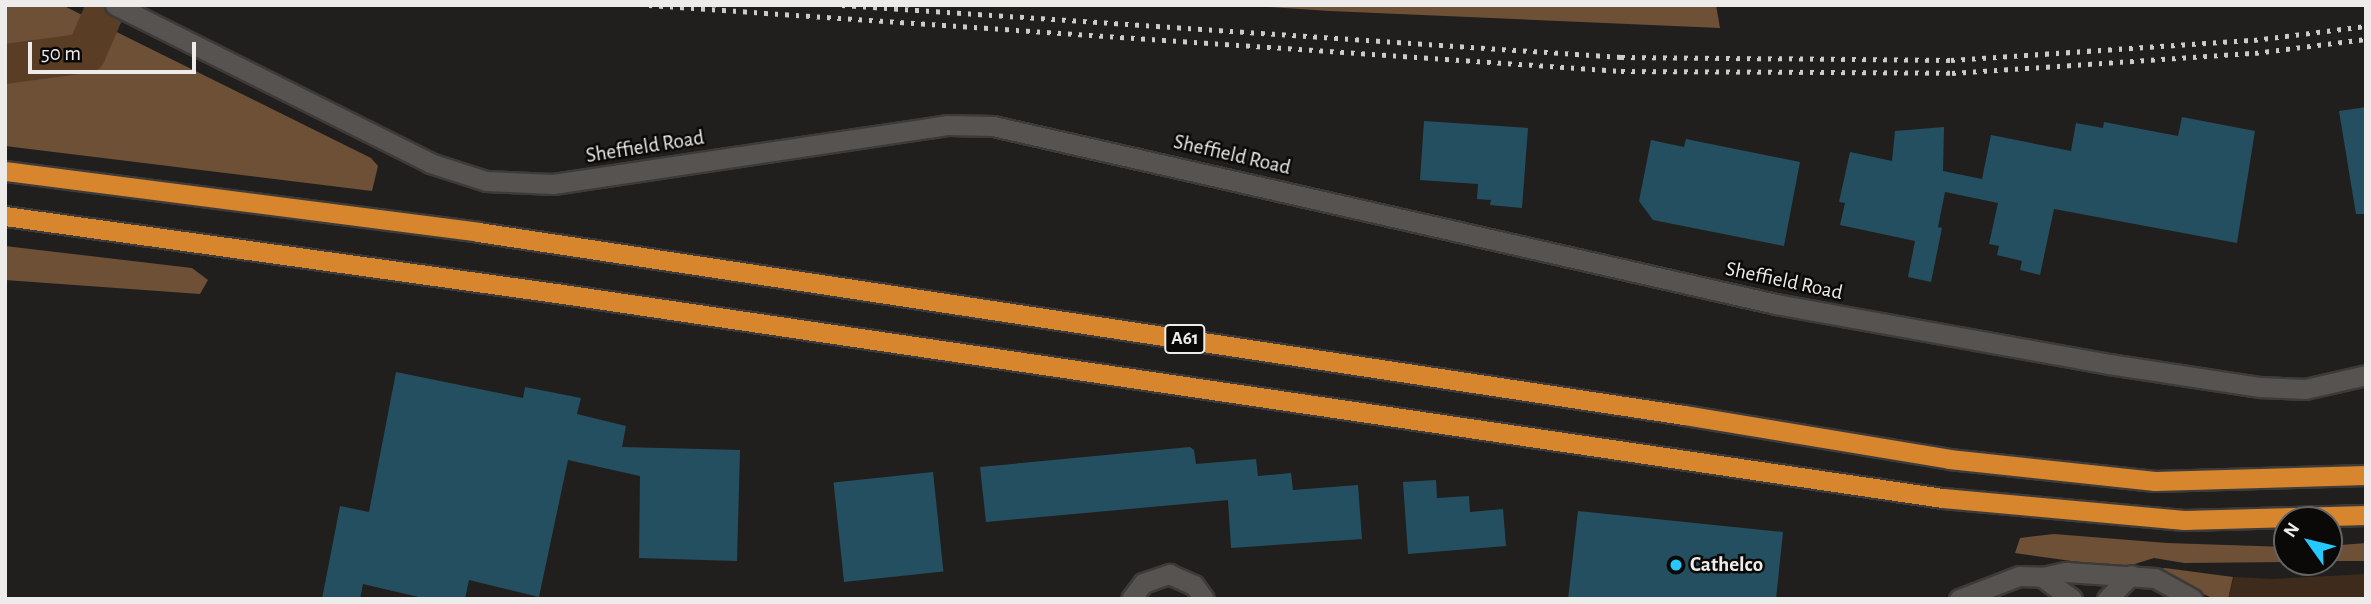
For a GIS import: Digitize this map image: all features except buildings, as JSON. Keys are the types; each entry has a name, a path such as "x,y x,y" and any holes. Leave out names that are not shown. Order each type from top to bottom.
{"highway":[{"name":"A61","path":"5,171 478,232 1684,415 1949,459 2155,481 2366,475"},
{"name":"A61","path":"5,216 556,293 1943,498 2184,520 2366,515"}],"main road":[{"name":"Sheffield Road","path":"115,5 430,163 486,181 553,184 947,125 993,126 1813,311 2109,364 2260,387 2305,389 2366,374"},
{"path":"1959,599 2019,576 2042,578 2066,572 2154,578 2193,599"},
{"path":"1131,599 1143,583 1169,574 1194,584 1204,599"},
{"path":"2107,599 2131,575"},
{"path":"2042,578 2071,599"}],"shaded area":[{"path":"5,5 62,5 371,158 378,166 372,191 5,146"},
{"path":"1240,5 1716,5 1720,28 1330,11"},
{"path":"5,246 192,268 208,280 200,294 5,280"},
{"path":"2054,534 2167,543 2273,547 2273,562 2184,563 2154,558 2122,568 2015,553 2020,538"},
{"path":"2366,543 2366,561 2343,561 2343,545"},
{"path":"2165,568 2233,577 2228,599 2214,599 2154,570"},
{"path":"2366,574 2366,599 2228,599 2234,577 2273,579"}],"waterway":[{"path":"5,64 86,53 107,5"}],"railway":[{"path":"649,5 1621,71 1952,73 2255,53 2366,39"},
{"path":"842,5 1621,57 1951,60 2254,40 2366,26"}],"place":[{"name":"Cathelco","path":"1676,565"}]}
